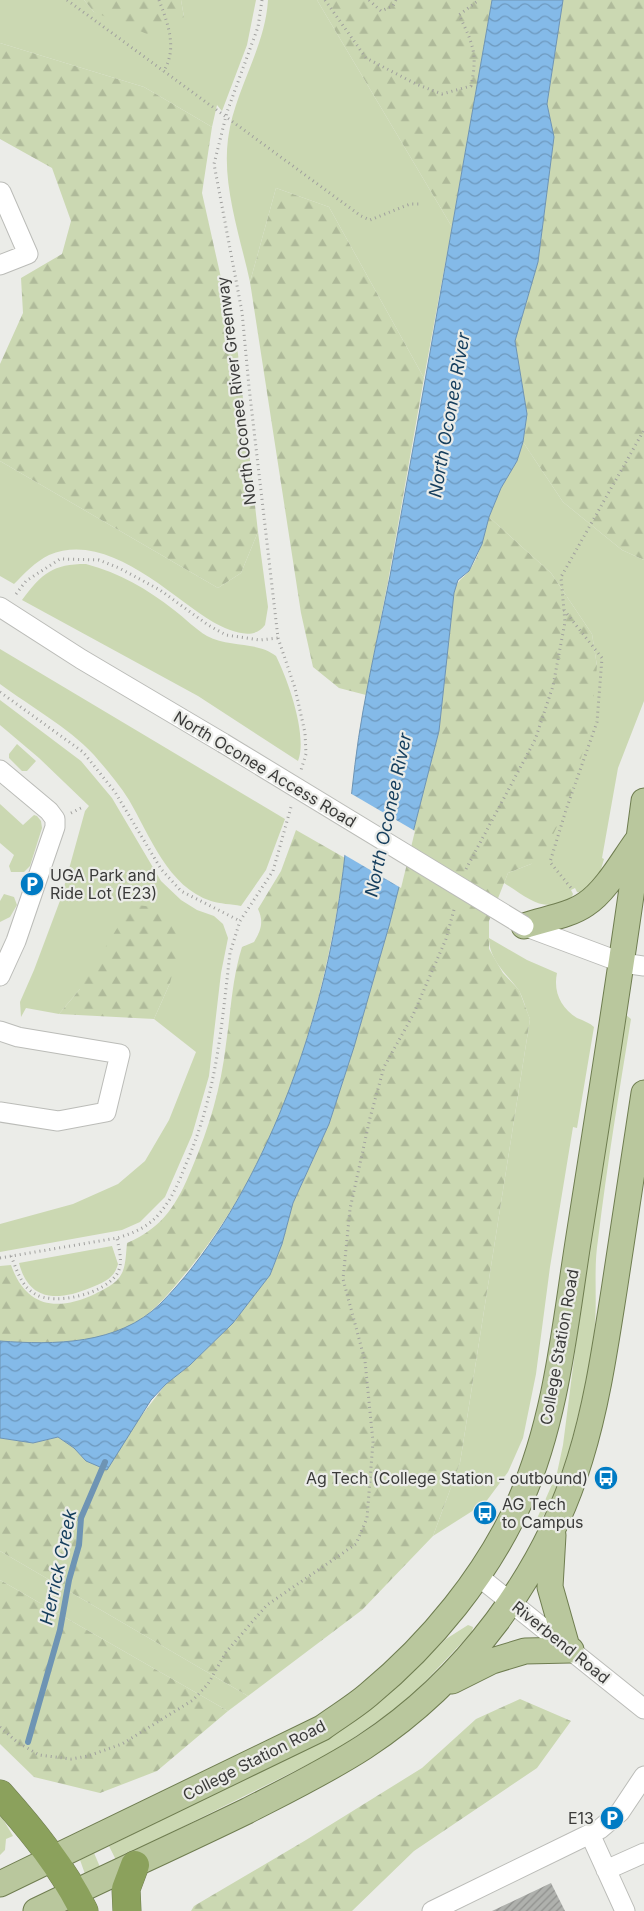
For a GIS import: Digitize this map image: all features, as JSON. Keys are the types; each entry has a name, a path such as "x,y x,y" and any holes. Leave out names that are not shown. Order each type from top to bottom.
{"highway":[{"path":"0,1794 33,1831 79,1902"},
{"path":"127,1911 126,1888 135,1865"}],"main road":[{"name":"College Station Road","path":"0,1884 322,1728 366,1697 403,1665 433,1633 478,1576 500,1540 521,1499 550,1410 633,964 639,838 644,801"},
{"path":"524,926 572,911 586,904 597,894 639,838"},
{"path":"36,1911 79,1902 135,1865 292,1788 365,1747 419,1705 476,1646 512,1602 553,1528 580,1461 599,1386 644,1093"},
{"path":"436,1688 492,1661 526,1651 569,1648 550,1587 553,1528"}],"street":[{"path":"0,265 28,254 1,192"},
{"name":"North Oconee Access Road","path":"0,608 81,659 524,926 633,964"},
{"path":"0,770 49,811 55,819 55,827 19,932 0,976"},
{"path":"0,1031 18,1037 120,1054 106,1112 58,1121 0,1112"},
{"name":"Riverbend Road","path":"478,1576 644,1709"},
{"path":"432,1911 600,1829 620,1812 644,1776"},
{"path":"590,1834 625,1911"},
{"path":"606,1870 644,1853"}],"path":[{"path":"66,0 226,119 370,220 410,204 422,204"},
{"path":"159,0 171,39 172,52 169,63 163,72"},
{"path":"326,0 366,58 416,84 442,94 470,86 476,65 472,44 459,15 479,0"},
{"path":"369,0 381,10 393,6 396,0"},
{"name":"North Oconee River Greenway","path":"262,1 258,27 226,119 214,164 242,312 278,638 295,688 305,733 306,754 301,773"},
{"path":"464,875 466,866 505,799 535,740 553,686 565,622 562,577 644,430"},
{"path":"18,590 42,568 60,559 99,560 154,586 208,625 226,635 260,640 278,638"},
{"path":"564,610 602,658 597,722 550,862 575,894"},
{"path":"0,692 83,752 116,792 161,869 181,891 240,921"},
{"path":"0,1258 118,1238 136,1232 150,1222 170,1200 199,1132 211,1093 218,1056 230,953 240,921 273,871 293,800"},
{"path":"0,1727 17,1742 40,1755 71,1759 88,1756 122,1744 193,1700 208,1684 226,1652 267,1605 356,1544 366,1518 373,1442 365,1361 343,1279 350,1209 370,1118 384,1067 413,1015 446,939 456,903"},
{"path":"11,1256 25,1286 34,1294 45,1299 66,1299 94,1290 112,1279 118,1272 121,1258 118,1238"}],"green space":[{"path":"0,0 84,0 94,12 184,17 181,0 256,0 247,45 222,111 217,105 212,127 144,87 0,43"},
{"path":"84,0 181,0 184,17 147,34 94,12"},
{"path":"268,0 317,0 452,227 424,378 329,207 276,188 250,282 230,193 227,157 228,139 236,104 261,36"},
{"path":"317,0 492,0 452,227"},
{"path":"563,0 644,0 644,560 622,550 563,502 523,442 527,414 515,341 538,262 554,137 547,104"},
{"path":"0,43 144,87 212,127 202,193 238,354 258,532 241,573 218,588 0,461 0,364 23,313 21,278 62,254 71,221 52,168 0,139"},
{"path":"276,188 329,207 424,378 366,695 339,688 313,667 301,613 250,282"},
{"path":"523,442 563,502 622,550 644,560 644,701 618,768 602,858 604,859 599,876 584,894 577,892 575,888 571,890 573,894 570,901 550,905 535,902 504,883 508,873 531,864 597,666 592,634 551,573 489,517 501,488 517,461"},
{"path":"0,461 218,588 241,573 258,532 268,607 265,625 254,633 247,634 226,628 213,622 136,569 115,558 93,551 71,550 49,555 35,564 14,584 0,576"},
{"path":"489,517 551,573 592,634 597,666 591,722 569,802 547,847 531,864 508,873 489,921 489,949 503,973 519,990 530,1019 460,1463 433,1536 362,1610 248,1696 0,1551 0,1438 33,1443 58,1437 74,1448 86,1461 138,1420 166,1384 190,1365 233,1323 270,1275 282,1244 293,1203 329,1124 354,1047 389,926 439,731 454,593 459,582 469,571 476,559"},
{"path":"86,564 122,577 143,589 164,602 207,636 216,640 260,648 276,656 291,693 299,723 300,750 298,761 198,696 22,600 36,583 49,572 65,566"},
{"path":"0,649 285,819 266,870 241,906 211,901 196,894 183,884 162,859 125,794 94,755 73,735 0,684"},
{"path":"0,700 81,761 112,798 161,881 181,900 197,910 214,916 223,924 228,938 221,973 209,1076 192,1135 165,1197 140,1222 122,1230 0,1252 0,1224 73,1204 118,1184 145,1161 169,1120 196,1052 154,1019 170,983 80,989 59,1014 26,1008 21,1017 20,1002 61,898 85,811 89,806 39,758 0,725"},
{"path":"17,744 36,761 27,771 22,771 9,758 9,754"},
{"path":"0,804 23,825 34,815 41,821 42,828 30,866 24,872 11,872 9,866 14,855 0,843"},
{"path":"296,830 345,858 326,967 312,1021 295,1074 275,1126 251,1176 223,1223 190,1268 157,1305 134,1324 119,1331 86,1340 51,1343 0,1341 0,1266 11,1265 17,1279 25,1290 44,1302 55,1304 81,1300 110,1286 120,1277 126,1258 127,1243 151,1230 160,1222 181,1193 209,1123 221,1076 234,983 242,947 254,942 258,934 261,922 258,909 281,871"},
{"path":"4,894 14,897 17,905 10,917 0,922 0,901"},
{"path":"137,905 153,907 175,920 180,943 170,983 154,1019 59,1014 80,989 127,912"},
{"path":"489,938 527,960 557,973 557,993 563,1004 571,1014 594,1027 577,1128 573,1127 550,1267 536,1374 523,1438 508,1472 485,1503 433,1536 460,1463 530,1019 518,989 495,960"},
{"path":"626,1015 631,1019 609,1157 597,1252 595,1322 591,1353 580,1408 554,1495 543,1517 532,1530 557,1473 563,1445 578,1328 624,1016"},
{"path":"112,1246 118,1264 111,1277 90,1288 67,1295 46,1295 37,1291 24,1276 19,1263"},
{"path":"0,1551 248,1696 228,1711 0,1580"},
{"path":"0,1580 228,1711 157,1771 100,1793 34,1777 0,1744"},
{"path":"468,1625 473,1627 472,1632 419,1688 394,1710 333,1752 116,1860 109,1846 317,1743 381,1699 405,1679 446,1639"},
{"path":"520,1699 571,1721 537,1768 414,1851 352,1911 191,1911 194,1906 306,1840 422,1768 476,1719"},
{"path":"0,1814 13,1836 6,1839 5,1850 0,1855"},
{"path":"94,1853 100,1867 85,1874 80,1860"}],"water":[{"name":"North Oconee River","path":"492,0 563,0 547,104 554,137 538,262 515,341 527,414 523,442 517,461 501,488 489,517 482,544 469,571 458,580 454,593 439,731 389,926 354,1047 329,1124 293,1203 282,1244 270,1275 233,1323 151,1400 107,1470 86,1461 74,1448 58,1437 33,1443 0,1438 0,1341 63,1342 105,1335 125,1328 143,1318 160,1304 193,1266 223,1224 250,1177 274,1127 294,1076 325,974 335,925 363,711 390,576"}],"pier":[{"path":"350,793 415,831 401,888 343,854"}],"building":[{"path":"551,1883 565,1911 492,1911"}],"waterway":[{"name":"Herrick Creek","path":"28,1742 60,1630 69,1580 79,1545 81,1518 105,1462"}],"place":[{"name":"UGA Park and Ride Lot (E23)","path":"32,884"},
{"name":"Ag Tech (College Station - outbound)","path":"606,1478"},
{"name":"AG Tech to Campus","path":"485,1513"},
{"name":"E13","path":"612,1818"}]}
